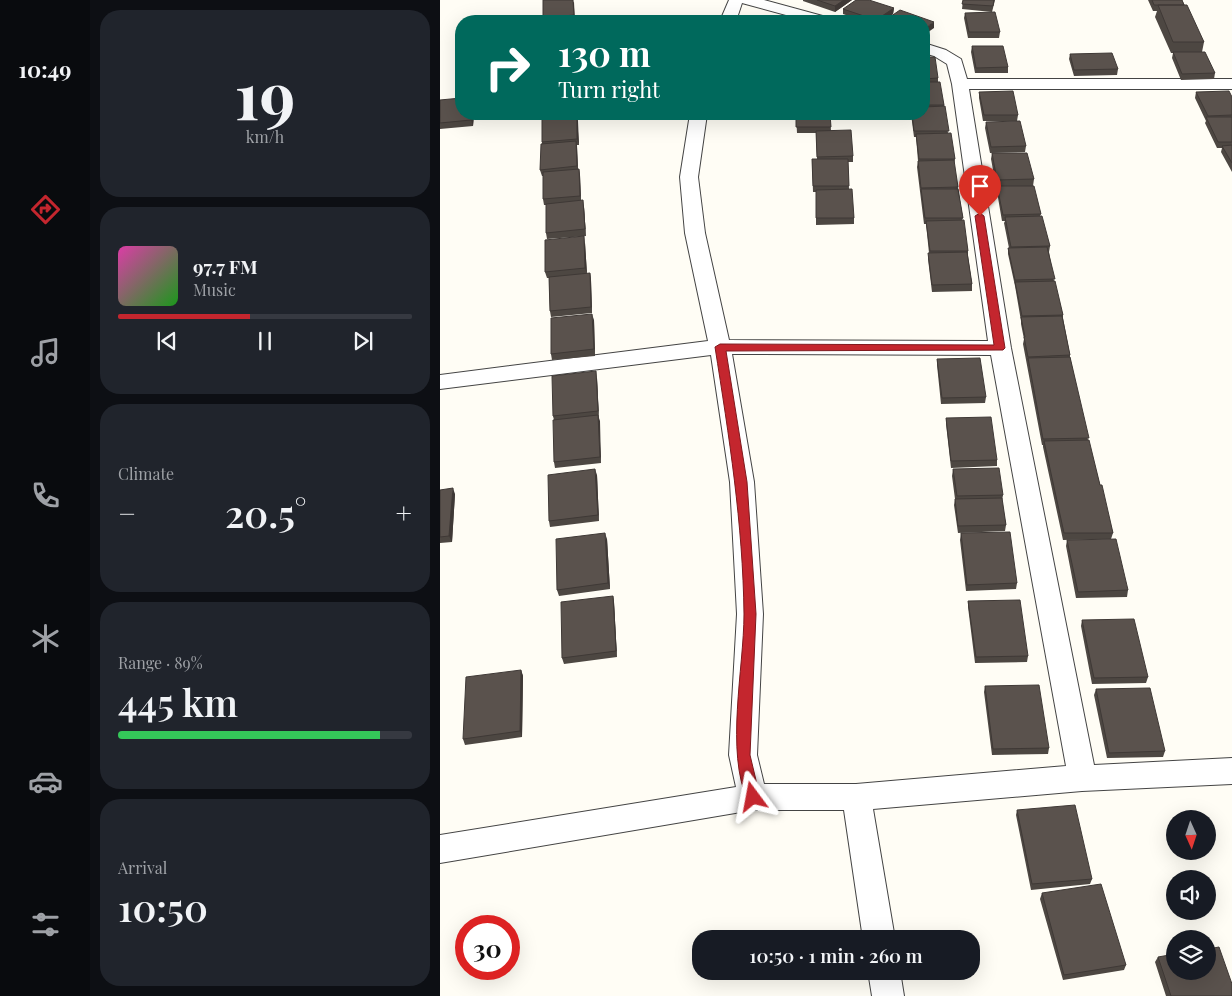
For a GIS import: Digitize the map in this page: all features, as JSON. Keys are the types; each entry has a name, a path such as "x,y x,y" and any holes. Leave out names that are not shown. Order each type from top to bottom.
{"street":[{"path":"730,15 736,0"},
{"path":"747,0 803,15"},
{"path":"930,50 940,52 955,62 960,84 1000,348 1082,778"},
{"path":"960,84 1232,84"},
{"path":"697,120 688,177 695,233 720,347 742,482 750,614 743,755 753,797"},
{"path":"440,382 720,347 1000,348"},
{"path":"440,849 753,797 856,797 1082,778 1232,771"},
{"path":"856,797 878,930"},
{"path":"885,980 888,996"}],"building":[{"path":"543,0 573,0 574,15 543,15"},
{"path":"817,0 844,0 835,6"},
{"path":"856,0 869,0 894,8 884,15 861,15 843,9"},
{"path":"963,0 994,0 993,6 962,4"},
{"path":"1152,0 1182,0 1184,5 1154,5"},
{"path":"1158,5 1187,5 1204,42 1173,42"},
{"path":"900,10 914,15 893,15"},
{"path":"995,12 1000,32 969,32 965,13"},
{"path":"972,46 1003,46 1008,67 976,68"},
{"path":"1173,52 1205,52 1215,73 1182,74"},
{"path":"1112,53 1118,69 1074,70 1070,54"},
{"path":"930,57 935,57 938,78 930,79"},
{"path":"930,82 940,82 944,105 930,105"},
{"path":"1013,91 1018,115 984,115 979,92"},
{"path":"1229,91 1232,97 1232,115 1208,116 1196,92"},
{"path":"455,99 455,120 471,120 440,123 440,100"},
{"path":"945,106 949,131 914,131 913,120 930,120 930,107"},
{"path":"1206,117 1232,117 1232,142 1218,142"},
{"path":"542,120 577,120 577,139 542,142"},
{"path":"796,120 830,120 831,127 796,127"},
{"path":"1020,121 1026,146 991,147 986,122"},
{"path":"851,130 853,156 817,157 816,131"},
{"path":"951,133 955,159 919,159 916,134"},
{"path":"576,141 577,166 540,170 541,144"},
{"path":"1232,145 1232,163 1222,146"},
{"path":"992,153 1027,153 1034,179 997,180"},
{"path":"812,159 848,159 849,186 813,186"},
{"path":"954,160 958,187 921,188 918,161"},
{"path":"579,169 580,196 543,199 543,172"},
{"path":"997,186 1034,186 1041,214 1003,215"},
{"path":"852,189 854,218 816,218 816,190"},
{"path":"921,189 958,189 963,218 925,218"},
{"path":"583,200 585,229 546,233 546,204"},
{"path":"1042,216 1050,246 1011,247 1005,217"},
{"path":"964,220 968,251 930,251 926,221"},
{"path":"584,236 585,268 545,272 545,240"},
{"path":"1047,247 1055,279 1015,280 1008,248"},
{"path":"967,252 972,284 932,285 928,253"},
{"path":"590,273 591,307 550,311 549,277"},
{"path":"1055,281 1063,315 1022,316 1015,282"},
{"path":"592,314 594,349 551,354 551,318"},
{"path":"1062,316 1070,355 1028,357 1021,317"},
{"path":"1070,357 1089,438 1043,439 1028,358"},
{"path":"980,358 986,397 942,398 937,359"},
{"path":"596,371 598,411 553,416 552,376"},
{"path":"598,415 600,457 554,462 553,420"},
{"path":"991,417 997,460 951,461 946,418"},
{"path":"1089,440 1113,533 1064,533 1044,441"},
{"path":"999,468 1003,495 957,496 953,469"},
{"path":"595,469 598,515 549,521 548,475"},
{"path":"453,488 449,536 440,537 440,490"},
{"path":"1002,498 1006,525 958,526 955,499"},
{"path":"1010,532 1017,583 967,585 961,533"},
{"path":"605,533 608,583 557,590 556,539"},
{"path":"1116,539 1128,590 1078,592 1067,540"},
{"path":"613,596 616,651 562,658 561,602"},
{"path":"1020,600 1028,656 976,657 968,601"},
{"path":"1134,619 1148,677 1094,678 1082,620"},
{"path":"521,670 520,731 463,739 466,677"},
{"path":"1039,685 1049,748 993,749 985,686"},
{"path":"1150,688 1165,751 1109,753 1096,689"},
{"path":"1075,805 1092,879 1032,884 1017,810"},
{"path":"1101,884 1126,965 1064,975 1042,893"},
{"path":"1219,947 1232,984 1232,996 1171,996 1158,957 1166,956 1166,980 1216,980 1216,948"}],"route":[{"path":"753,797 743,755 750,614 742,482 720,347 1000,348 980,216"}]}
